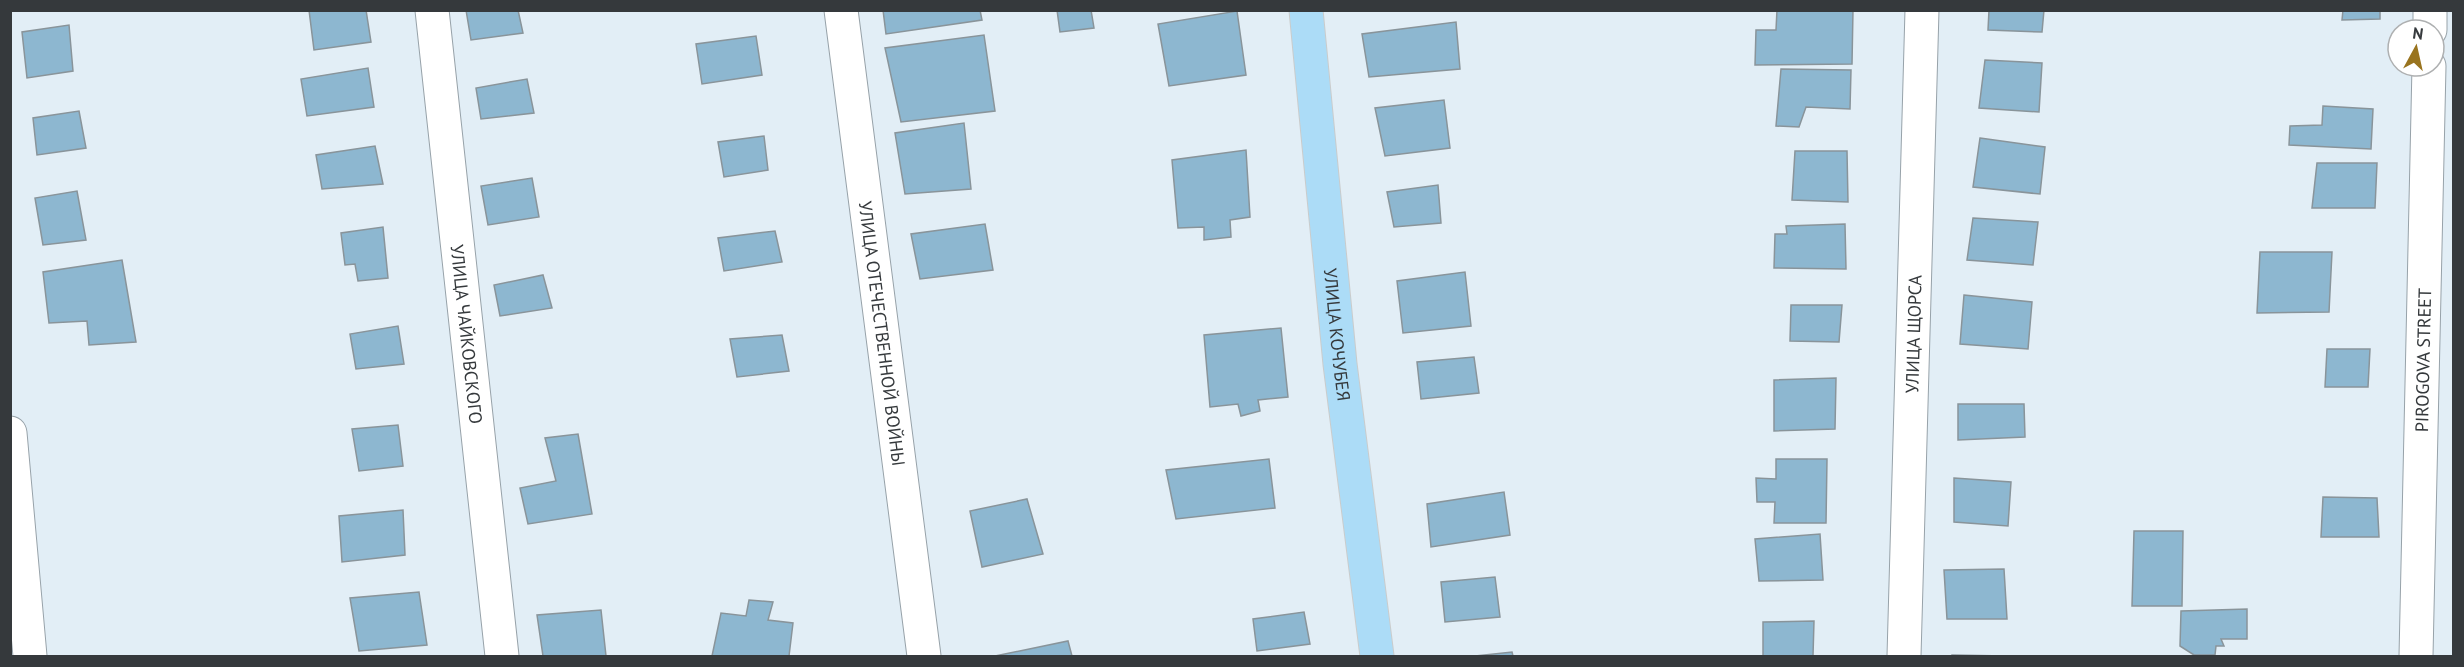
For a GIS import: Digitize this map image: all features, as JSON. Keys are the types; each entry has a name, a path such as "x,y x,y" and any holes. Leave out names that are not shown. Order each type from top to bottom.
{"main road":[{"name":"УЛИЦА КОЧУБЕЯ","path":"1306,10 1340,364 1377,657"}],"street":[{"name":"УЛИЦА ЧАЙКОВСКОГО","path":"432,10 502,657"},
{"name":"УЛИЦА ОТЕЧЕСТВЕННОЙ ВОЙНЫ","path":"841,10 924,657"},
{"name":"УЛИЦА ЩОРСА","path":"1905,657 1922,10"},
{"name":"PIROGOVA STREET","path":"2416,657 2429,78"},
{"path":"10,433 30,657"}],"building":[{"path":"309,10 366,10 371,42 314,50"},
{"path":"466,10 518,10 523,33 471,40"},
{"path":"883,10 980,10 982,20 886,34"},
{"path":"1057,10 1091,10 1094,28 1060,32"},
{"path":"1777,10 1853,10 1852,64 1755,65 1756,30 1776,30"},
{"path":"1989,10 2044,10 2042,32 1988,30"},
{"path":"2343,10 2380,10 2380,19 2342,20"},
{"path":"1237,11 1246,75 1169,86 1158,24"},
{"path":"1456,22 1460,69 1369,77 1362,34"},
{"path":"69,25 73,71 27,78 22,32"},
{"path":"984,35 995,111 901,122 885,48"},
{"path":"756,36 762,75 702,84 696,44"},
{"path":"1985,60 2042,63 2039,112 1979,108"},
{"path":"368,68 374,107 307,116 301,79"},
{"path":"1781,69 1851,70 1850,109 1806,107 1799,127 1776,126"},
{"path":"527,79 534,113 481,119 476,88"},
{"path":"1444,100 1450,148 1385,156 1375,108"},
{"path":"2323,106 2373,109 2371,149 2289,145 2290,126 2322,125"},
{"path":"79,111 86,148 37,155 33,118"},
{"path":"964,123 971,189 905,194 895,133"},
{"path":"764,136 768,170 724,177 718,142"},
{"path":"1980,138 2045,147 2040,194 1973,187"},
{"path":"375,146 383,184 322,189 316,155"},
{"path":"1246,150 1250,217 1230,220 1231,237 1204,240 1204,227 1178,228 1172,160"},
{"path":"1795,151 1847,151 1848,202 1792,200"},
{"path":"2317,163 2377,163 2375,208 2312,208"},
{"path":"532,178 539,217 488,225 481,186"},
{"path":"1438,185 1441,223 1394,227 1387,192"},
{"path":"77,191 86,240 43,245 35,198"},
{"path":"1973,218 2038,222 2033,265 1967,260"},
{"path":"985,224 993,270 920,279 911,234"},
{"path":"1845,224 1846,269 1774,268 1775,234 1787,234 1786,226"},
{"path":"383,227 388,278 358,281 355,264 345,265 341,233"},
{"path":"775,231 782,262 724,271 718,238"},
{"path":"2260,252 2332,252 2329,312 2257,313"},
{"path":"122,260 136,342 89,345 87,321 49,323 43,272"},
{"path":"1465,272 1471,326 1403,333 1397,281"},
{"path":"543,275 552,308 500,316 494,285"},
{"path":"1964,295 2032,302 2028,349 1960,344"},
{"path":"1791,305 1842,305 1839,342 1790,341"},
{"path":"398,326 404,364 356,369 350,334"},
{"path":"1281,328 1288,397 1258,400 1260,411 1241,416 1238,404 1210,407 1204,335"},
{"path":"782,335 789,371 737,377 730,339"},
{"path":"2327,349 2370,349 2368,387 2325,387"},
{"path":"1474,357 1479,393 1421,399 1417,362"},
{"path":"1836,378 1835,429 1774,431 1774,380"},
{"path":"1958,404 2024,404 2025,437 1958,440"},
{"path":"398,425 403,466 359,471 352,429"},
{"path":"578,434 592,514 528,524 520,488 556,481 545,438"},
{"path":"1269,459 1275,508 1176,519 1166,470"},
{"path":"1776,459 1827,459 1826,523 1774,523 1775,502 1757,502 1756,478 1776,479"},
{"path":"1954,478 2011,482 2008,526 1954,522"},
{"path":"1504,492 1510,535 1431,547 1427,504"},
{"path":"2323,497 2377,498 2379,537 2321,537"},
{"path":"1027,499 1043,554 982,567 970,511"},
{"path":"403,510 405,555 342,562 339,516"},
{"path":"2134,531 2183,531 2182,606 2132,606"},
{"path":"1820,534 1823,580 1759,581 1755,539"},
{"path":"2004,569 2007,619 1947,619 1944,570"},
{"path":"1495,577 1500,617 1445,622 1441,582"},
{"path":"419,592 427,645 359,651 350,598"},
{"path":"749,600 773,602 768,620 793,623 789,656 712,656 721,613 746,616"},
{"path":"2247,609 2247,639 2221,639 2224,646 2216,646 2215,655 2194,655 2180,646 2181,611"},
{"path":"601,610 606,656 543,656 537,615"},
{"path":"1304,612 1310,644 1257,651 1253,619"},
{"path":"1814,621 1813,656 1763,656 1763,622"},
{"path":"1068,641 1072,656 995,656"},
{"path":"1512,652 1513,656 1475,656"},
{"path":"1952,655 2006,656 1952,656"}]}
